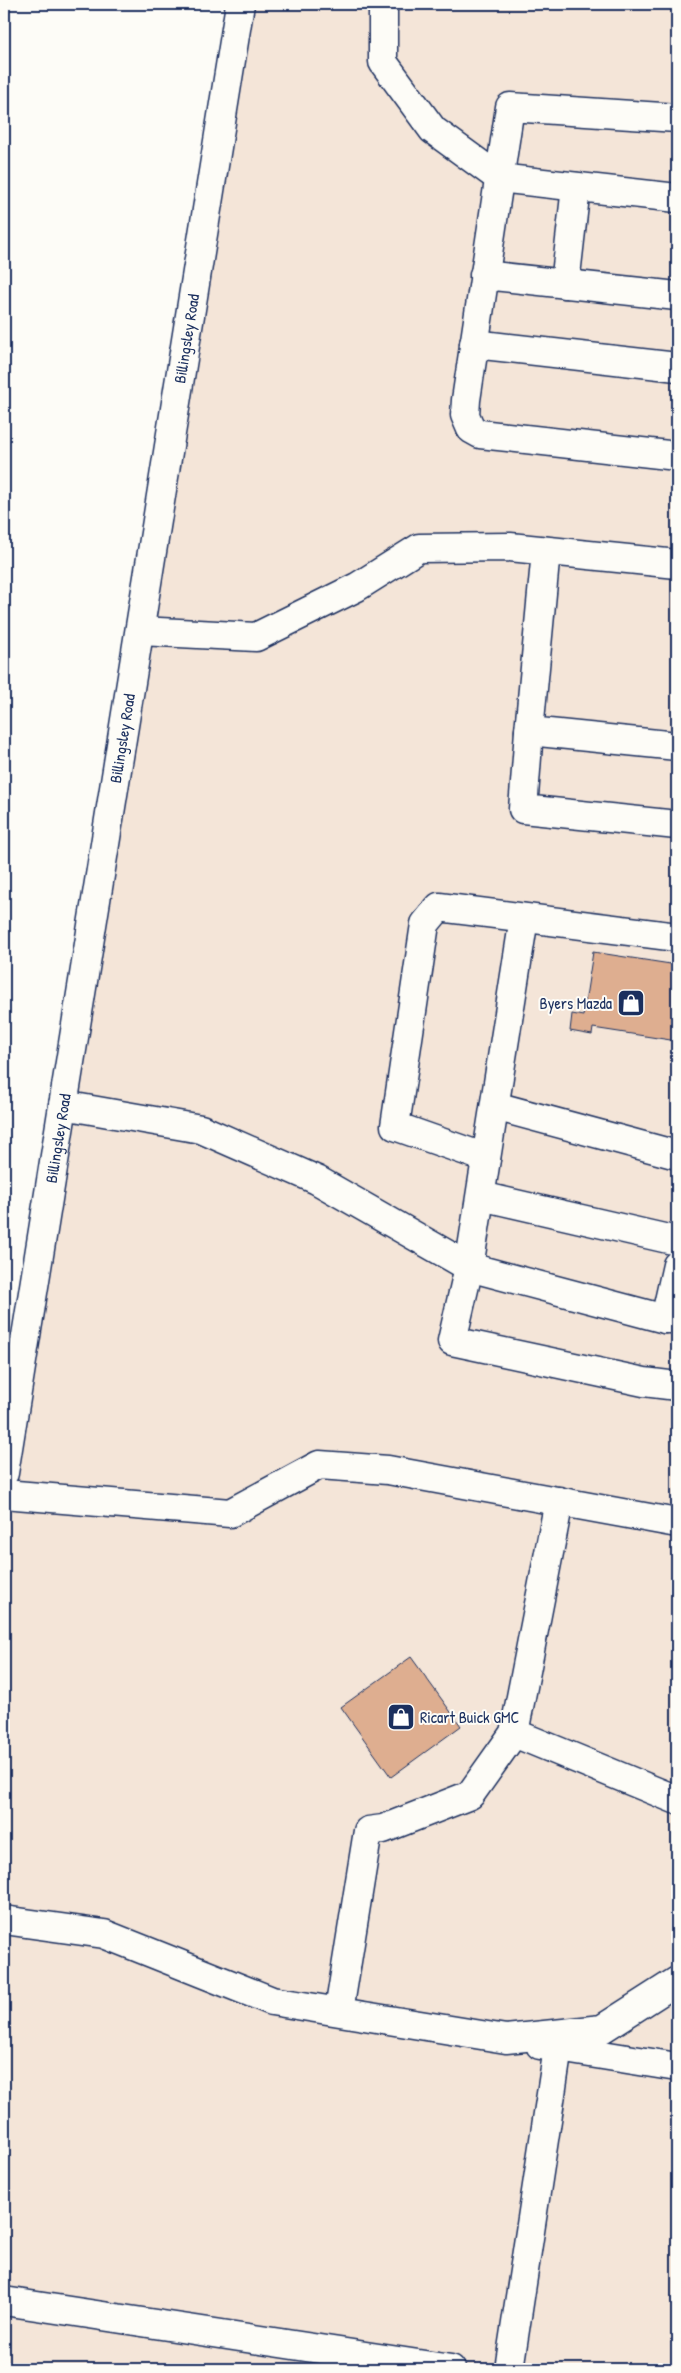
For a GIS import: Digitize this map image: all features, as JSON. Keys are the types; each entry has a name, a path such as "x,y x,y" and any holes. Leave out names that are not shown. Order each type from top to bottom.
{"street":[{"name":"Billingsley Road","path":"4,1473 13,1354 63,1105 240,4"},
{"path":"384,9 383,62 433,130 499,178 677,198"},
{"path":"677,118 510,108 466,400 466,415 471,429 480,434 677,456"},
{"path":"565,284 576,186"},
{"path":"484,275 677,296"},
{"path":"474,344 677,367"},
{"path":"140,631 256,637 356,587 419,548 510,547 677,564"},
{"path":"546,551 523,809 677,825"},
{"path":"529,731 677,746"},
{"path":"486,1158 395,1126 425,924 439,907 677,937"},
{"path":"524,918 469,1267 452,1341 644,1382 677,1386"},
{"path":"63,1105 201,1129 317,1180 469,1267 671,1319 677,1265"},
{"path":"494,1106 677,1155"},
{"path":"481,1196 677,1240"},
{"path":"4,1494 230,1512 319,1465 388,1470 677,1523"},
{"path":"339,2012 368,1831 383,1829 470,1796 514,1733 559,1501"},
{"path":"514,1733 677,1800"},
{"path":"4,1920 104,1934 272,2001 677,2067"},
{"path":"506,2039 602,2029 677,1981"},
{"path":"509,2369 558,2048"},
{"path":"4,2301 451,2369"}],"shaded area":[{"path":"240,4 677,4 677,2369 4,2369 4,1353 22,1356"},
{"path":"28,2363 66,2369 28,2369"}],"building":[{"name":"Byers Mazda","path":"593,952 677,965 673,991 677,991 677,1041 593,1028 592,1035 570,1031 572,1014 583,1016"},
{"name":"Ricart Buick GMC","path":"411,1657 461,1726 391,1777 341,1707"}],"place":[{"name":"Byers Mazda","path":"631,1003"},
{"name":"Ricart Buick GMC","path":"401,1717"}]}
